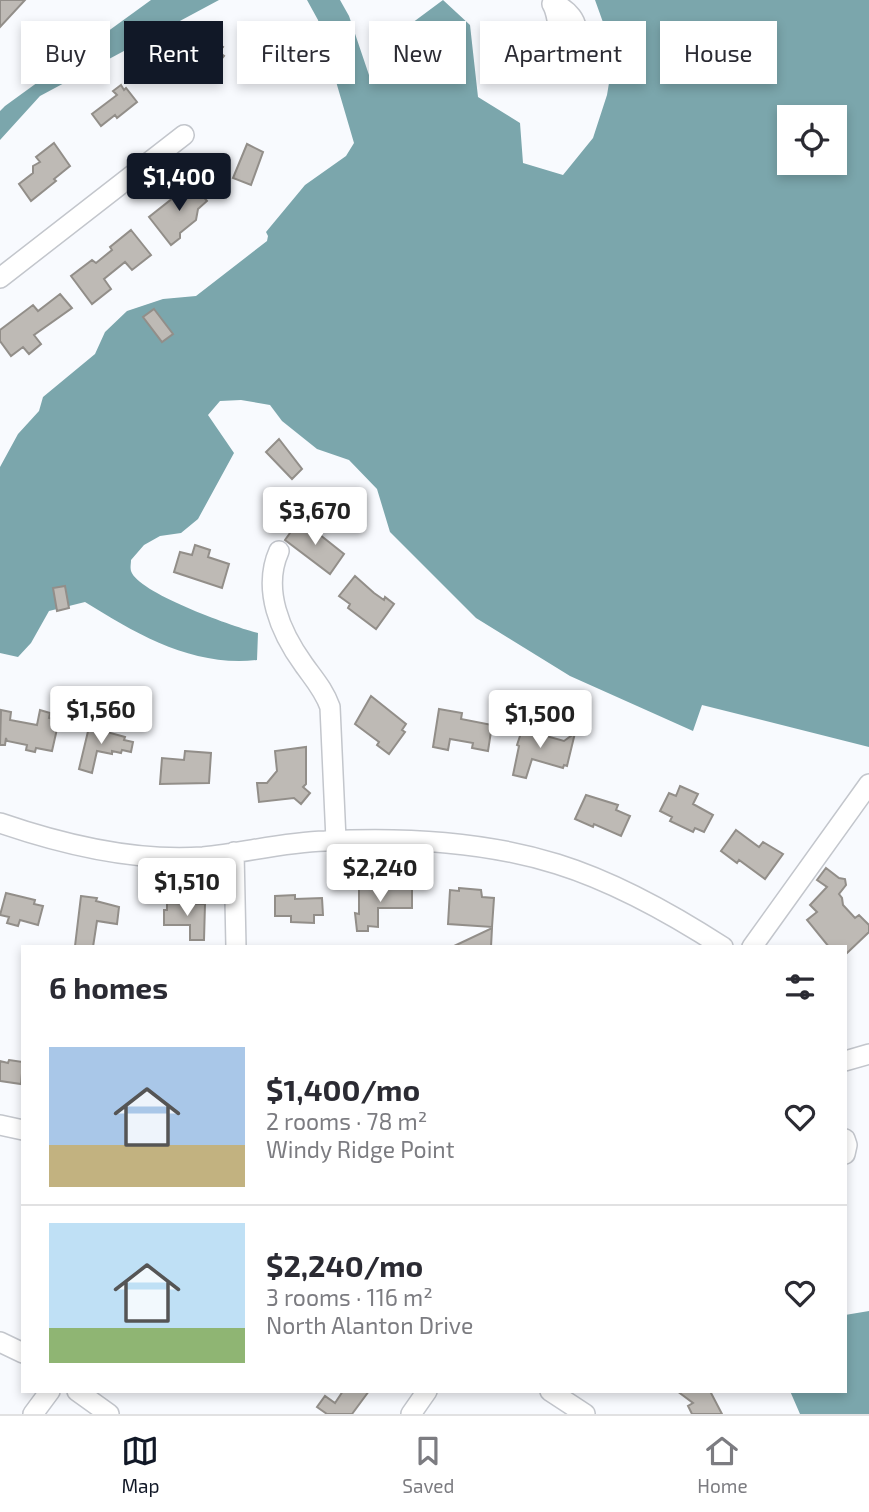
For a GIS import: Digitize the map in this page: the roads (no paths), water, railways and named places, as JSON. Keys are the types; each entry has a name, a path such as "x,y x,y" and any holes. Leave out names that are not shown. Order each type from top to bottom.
{"street":[{"path":"0,278 184,135"},
{"path":"279,551 272,572 273,600 292,646 321,687 330,707 336,840"},
{"path":"753,945 869,784"},
{"path":"0,823 38,836 105,851 180,857 336,840 435,842 485,848 554,863 608,884 720,945"},
{"path":"234,852 236,945"},
{"path":"847,1060 869,1054"},
{"path":"0,1125 21,1130"},
{"path":"0,1342 21,1352"},
{"path":"33,1414 49,1393"},
{"path":"80,1393 109,1414"},
{"path":"411,1414 427,1393"},
{"path":"553,1393 585,1414"}],"water":[{"path":"151,0 219,0 180,21 124,21 124,51 110,58 110,30"},
{"path":"307,0 340,0 351,21 318,21"},
{"path":"443,0 466,21 415,21"},
{"path":"595,0 869,0 869,747 702,705 693,731 570,676 476,618 390,532 377,489 349,460 317,449 282,421 270,405 241,400 220,401 208,415 234,453 198,519 181,533 160,536 144,545 131,560 131,571 137,580 168,599 209,617 258,633 257,660 211,659 167,646 125,626 85,602 49,611 31,643 18,657 0,653 0,467 18,434 39,411 43,397 95,354 105,332 127,311 163,299 196,296 267,241 266,232 305,185 346,156 354,143 337,84 355,84 355,34 369,75 369,84 466,84 466,21 470,25 478,97 520,123 523,163 563,175 593,138 609,84 646,84 646,21 603,21"},
{"path":"35,84 62,84 40,96 0,140 0,111"},
{"path":"869,1311 869,1414 800,1414 791,1393 847,1393 847,1315"}]}
